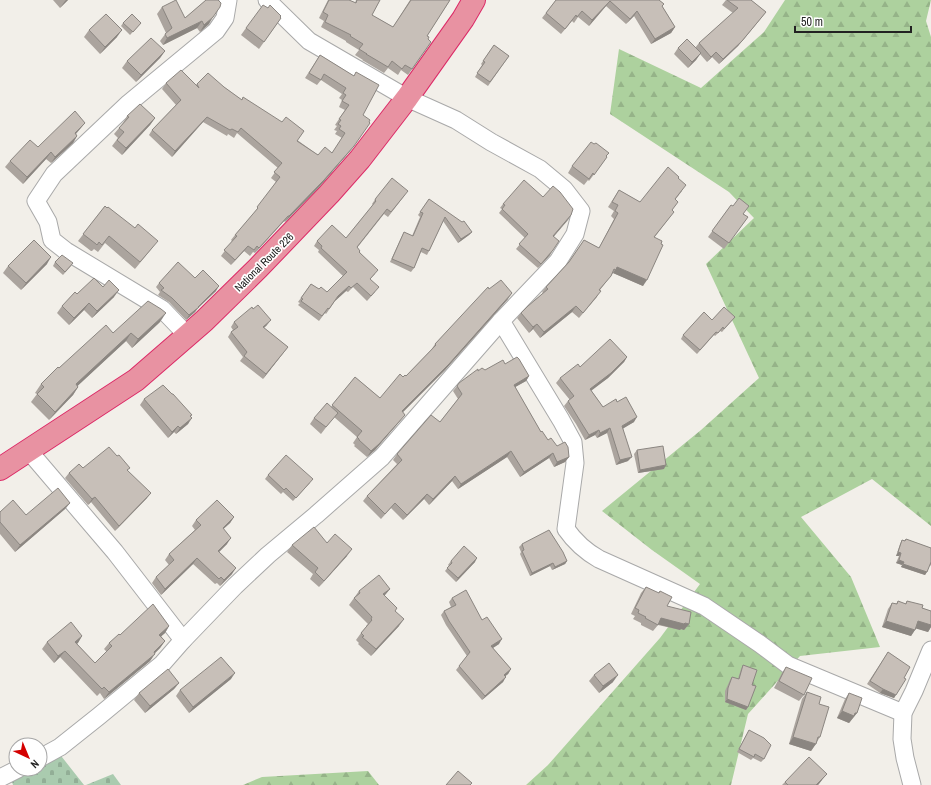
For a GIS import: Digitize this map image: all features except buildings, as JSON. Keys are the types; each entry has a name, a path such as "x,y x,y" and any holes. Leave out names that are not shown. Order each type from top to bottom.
{"highway":[{"name":"National Route 226","path":"0,468 136,380 204,321 258,268 329,194 360,159 407,98 463,19 474,0"}],"street":[{"path":"187,335 162,309 66,251 52,240 48,222 36,201 54,174 129,103 216,32 225,18 228,0"},
{"path":"48,754 60,747 111,707 162,664 235,586 268,555 382,457 501,321 558,261 575,234 581,211 564,189 540,169 456,120 407,98 309,41 267,0"},
{"path":"501,321 561,420 572,442 575,463 566,529 580,547 598,559 704,606 788,665 903,713"},
{"path":"28,450 115,552 183,640"},
{"path":"912,785 902,739 903,713 931,650"}],"green space":[{"path":"785,0 931,0 926,21 931,37 931,526 872,479 801,517 851,577 880,647 800,656 748,714 731,785 526,785 548,765 660,638 700,584 652,550 602,511 701,430 759,378 706,264 754,218 729,192 610,114 619,49 701,88 764,32"},
{"path":"58,752 84,785 13,785 12,782 20,777 48,777 48,759"},
{"path":"368,771 379,785 243,785 262,777"},
{"path":"113,774 121,785 86,785"}]}
